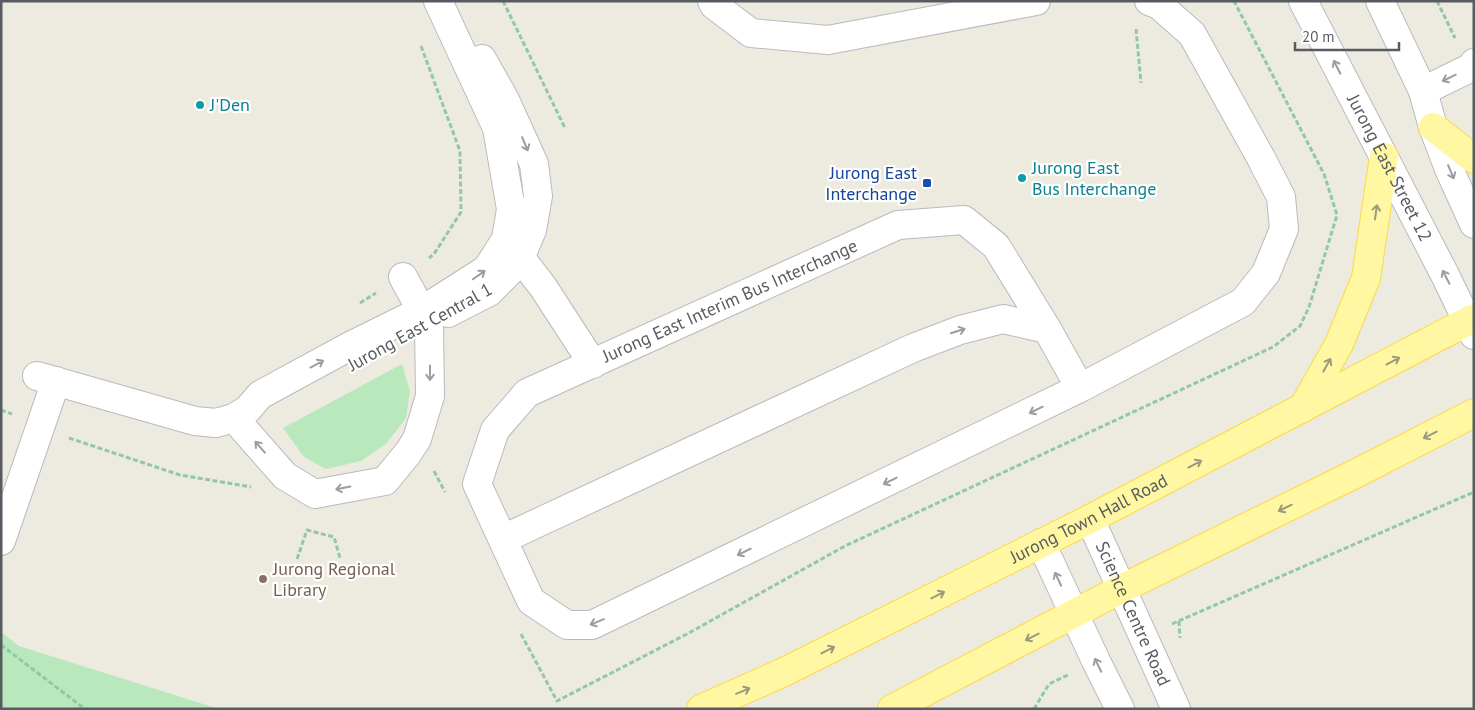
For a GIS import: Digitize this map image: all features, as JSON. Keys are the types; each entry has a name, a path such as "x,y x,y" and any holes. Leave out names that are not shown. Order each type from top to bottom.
{"main road":[{"path":"1434,127 1474,159"},
{"path":"1303,408 1339,344 1366,278 1384,157"},
{"name":"Jurong Town Hall Road","path":"701,709 784,672 1090,519 1303,408 1472,325"},
{"path":"892,709 1121,589 1359,472 1474,412"}],"street":[{"name":"Jurong East Central 1","path":"438,1 496,105"},
{"name":"Jurong East Central 1","path":"241,414 260,395 350,346 426,317 509,254 506,239 511,209 497,128 496,105 453,1"},
{"path":"712,1 714,5 751,33 828,40 1036,1"},
{"name":"Jurong East Street 12","path":"1303,1 1472,325"},
{"path":"1380,1 1423,91 1449,169 1474,224"},
{"name":"Jurong East Interim Bus Interchange","path":"1080,388 1047,329 996,246 964,220 898,225 527,393 495,430 477,484 531,601 567,625 592,625 1080,388 1243,302 1266,273 1284,229 1281,197 1192,34 1159,5 1142,13"},
{"path":"1423,91 1470,68 1474,63"},
{"path":"509,254 543,287 593,364"},
{"path":"1,541 40,426 46,378 195,421 216,423 241,414 285,476 315,494 385,481 417,439 430,396 426,317 403,277"},
{"path":"503,539 912,348 960,330 1003,319 1047,329"},
{"name":"Science Centre Road","path":"1090,519 1176,709"},
{"path":"1041,543 1120,709"}],"path":[{"path":"503,1 565,128"},
{"path":"1141,83 1142,13"},
{"path":"352,308 403,277 434,254 461,212 460,151 421,45"},
{"path":"1,410 12,414 15,406"},
{"path":"40,426 82,444 180,475 256,488"},
{"path":"1179,621 1474,492"},
{"path":"297,559 306,530 334,537 340,558"},
{"path":"1,645 85,709"},
{"path":"1034,709 1049,684"}],"green space":[{"path":"402,364 410,391 406,418 386,444 361,461 326,469 304,457 283,428"},
{"path":"1,632 19,646 219,709 1,709"}],"place":[{"name":"J'Den","path":"200,105"},
{"name":"Jurong East Bus Interchange","path":"1022,178"},
{"name":"Jurong East Interchange","path":"927,183"},
{"name":"Jurong Regional Library","path":"263,579"}]}
